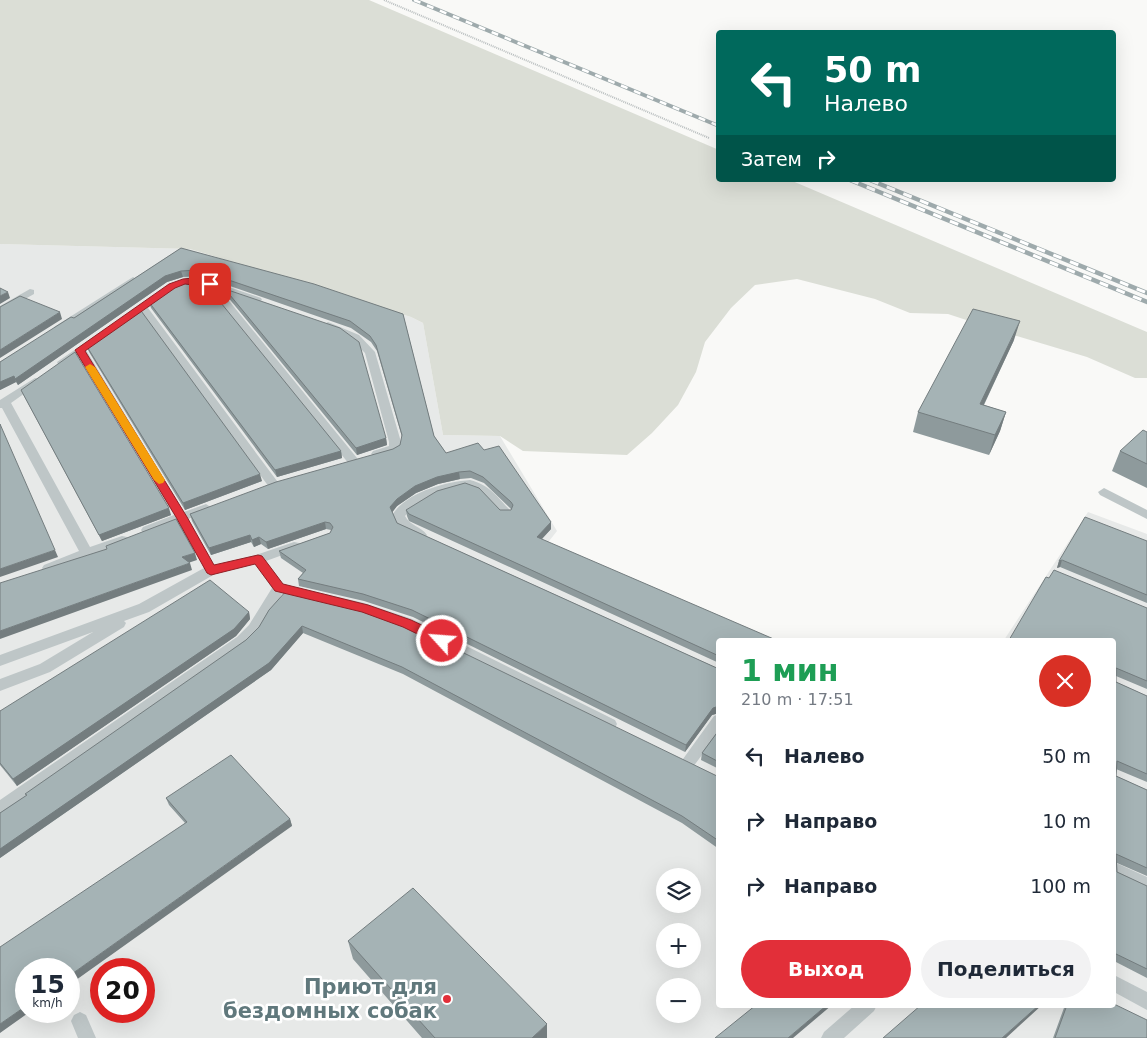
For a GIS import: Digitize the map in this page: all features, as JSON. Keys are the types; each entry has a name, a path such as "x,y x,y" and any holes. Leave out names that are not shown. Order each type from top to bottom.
{"lane":[{"path":"50,333 141,274"},
{"path":"86,554 2,403 175,285 193,281 210,284 264,303"},
{"path":"210,284 349,462 395,448 395,442 370,352 356,337 346,331 319,322"},
{"path":"0,310 30,292"},
{"path":"142,307 273,484"},
{"path":"80,350 211,570"},
{"path":"435,541 403,525 398,515 402,508 414,500 458,485 470,484 478,486 506,513"},
{"path":"1104,492 1147,515"},
{"path":"41,570 218,504"},
{"path":"0,685 45,668 211,570 258,559 310,541"},
{"path":"258,559 279,588 364,608 407,623 627,732"},
{"path":"0,809 242,641 254,629 279,588"},
{"path":"0,661 144,608"},
{"path":"704,770 684,761 716,724"},
{"path":"1116,870 1147,885"},
{"path":"1116,984 1147,1001"},
{"path":"830,1038 865,1008"},
{"path":"80,1021 87,1038"}],"path":[{"path":"384,0 709,138"}],"shaded area":[{"path":"0,0 369,0 716,149 716,182 795,182 1147,332 1147,378 1135,378 1087,357 948,314 910,313 875,299 797,279 755,285 731,308 705,342 696,372 678,405 652,433 627,455 523,451 500,436 443,435 423,323 411,317 190,249 0,244"},
{"path":"0,244 190,249 411,317 423,323 443,435 500,436 557,531 546,545 716,638 716,1008 1116,1008 1116,638 1005,638 1088,512 1147,534 1147,1038 0,1038"}],"building":[{"path":"181,248 314,284 403,314 434,436 446,453 478,443 484,450 499,446 551,522 537,537 771,638 716,638 716,655 409,514 406,510 437,491 465,483 479,488 500,510 511,510 513,505 511,502 483,477 470,471 437,477 415,486 397,499 390,507 397,523 716,668 716,707 713,708 686,745 412,610 363,594 298,579 306,570 279,551 330,533 333,527 330,523 325,522 266,542 259,537 252,540 250,535 209,548 190,514 276,482 393,449 400,445 402,435 376,345 370,336 350,321 199,270 181,271 165,276 15,379 14,376 0,382 0,362 71,317 74,318"},
{"path":"197,279 204,282 341,451 275,470 149,302 171,287"},
{"path":"0,288 8,292 0,296"},
{"path":"225,289 340,328 359,342 386,438 356,448"},
{"path":"20,296 60,312 0,350 0,307"},
{"path":"139,308 260,474 183,503 86,345"},
{"path":"973,309 1020,321 980,404 1006,412 995,435 918,412"},
{"path":"75,352 169,508 99,535 21,390"},
{"path":"0,424 55,550 0,569"},
{"path":"1143,430 1147,432 1147,464 1120,451"},
{"path":"1085,517 1147,541 1147,595 1062,560 1059,561"},
{"path":"176,519 195,553 182,557 190,563 0,631 0,583 107,549 106,546"},
{"path":"1054,570 1147,608 1147,681 1116,668 1116,638 1010,638 1046,577 1049,578"},
{"path":"210,580 249,612 234,629 13,779 0,763 0,711"},
{"path":"287,590 360,607 400,622 716,776 716,839 682,816 402,667 302,626 269,663 0,849 0,813 246,640 259,627 269,610"},
{"path":"1116,682 1147,696 1147,774 1117,761 1116,776"},
{"path":"716,734 716,760 702,753"},
{"path":"231,755 290,819 94,958 90,958 90,961 80,968 80,958 15,958 15,1014 0,1024 0,947 187,822 166,798"},
{"path":"1116,776 1147,790 1147,868 1116,854"},
{"path":"1116,854 1117,872 1147,886 1147,969 1116,954"},
{"name":"Приют для бездомных собак","path":"413,888 547,1024 532,1038 435,1038 348,941"},
{"path":"1116,1005 1147,1020 1147,1038 1055,1038 1066,1008 1116,1008"},
{"path":"752,1008 823,1008 788,1038 715,1038"},
{"path":"918,1008 1036,1008 1002,1038 883,1038"}],"railway":[{"path":"414,0 716,125"},
{"path":"855,182 1147,302"},
{"path":"875,182 1147,293"}],"slow traffic":[{"path":"90,367 159,480"}],"place":[{"name":"Приют для бездомных собак","path":"447,999"}],"route":[{"path":"210,284 193,281 172,286 80,350 211,570 258,559 279,588 364,608 407,623 442,641"}]}
